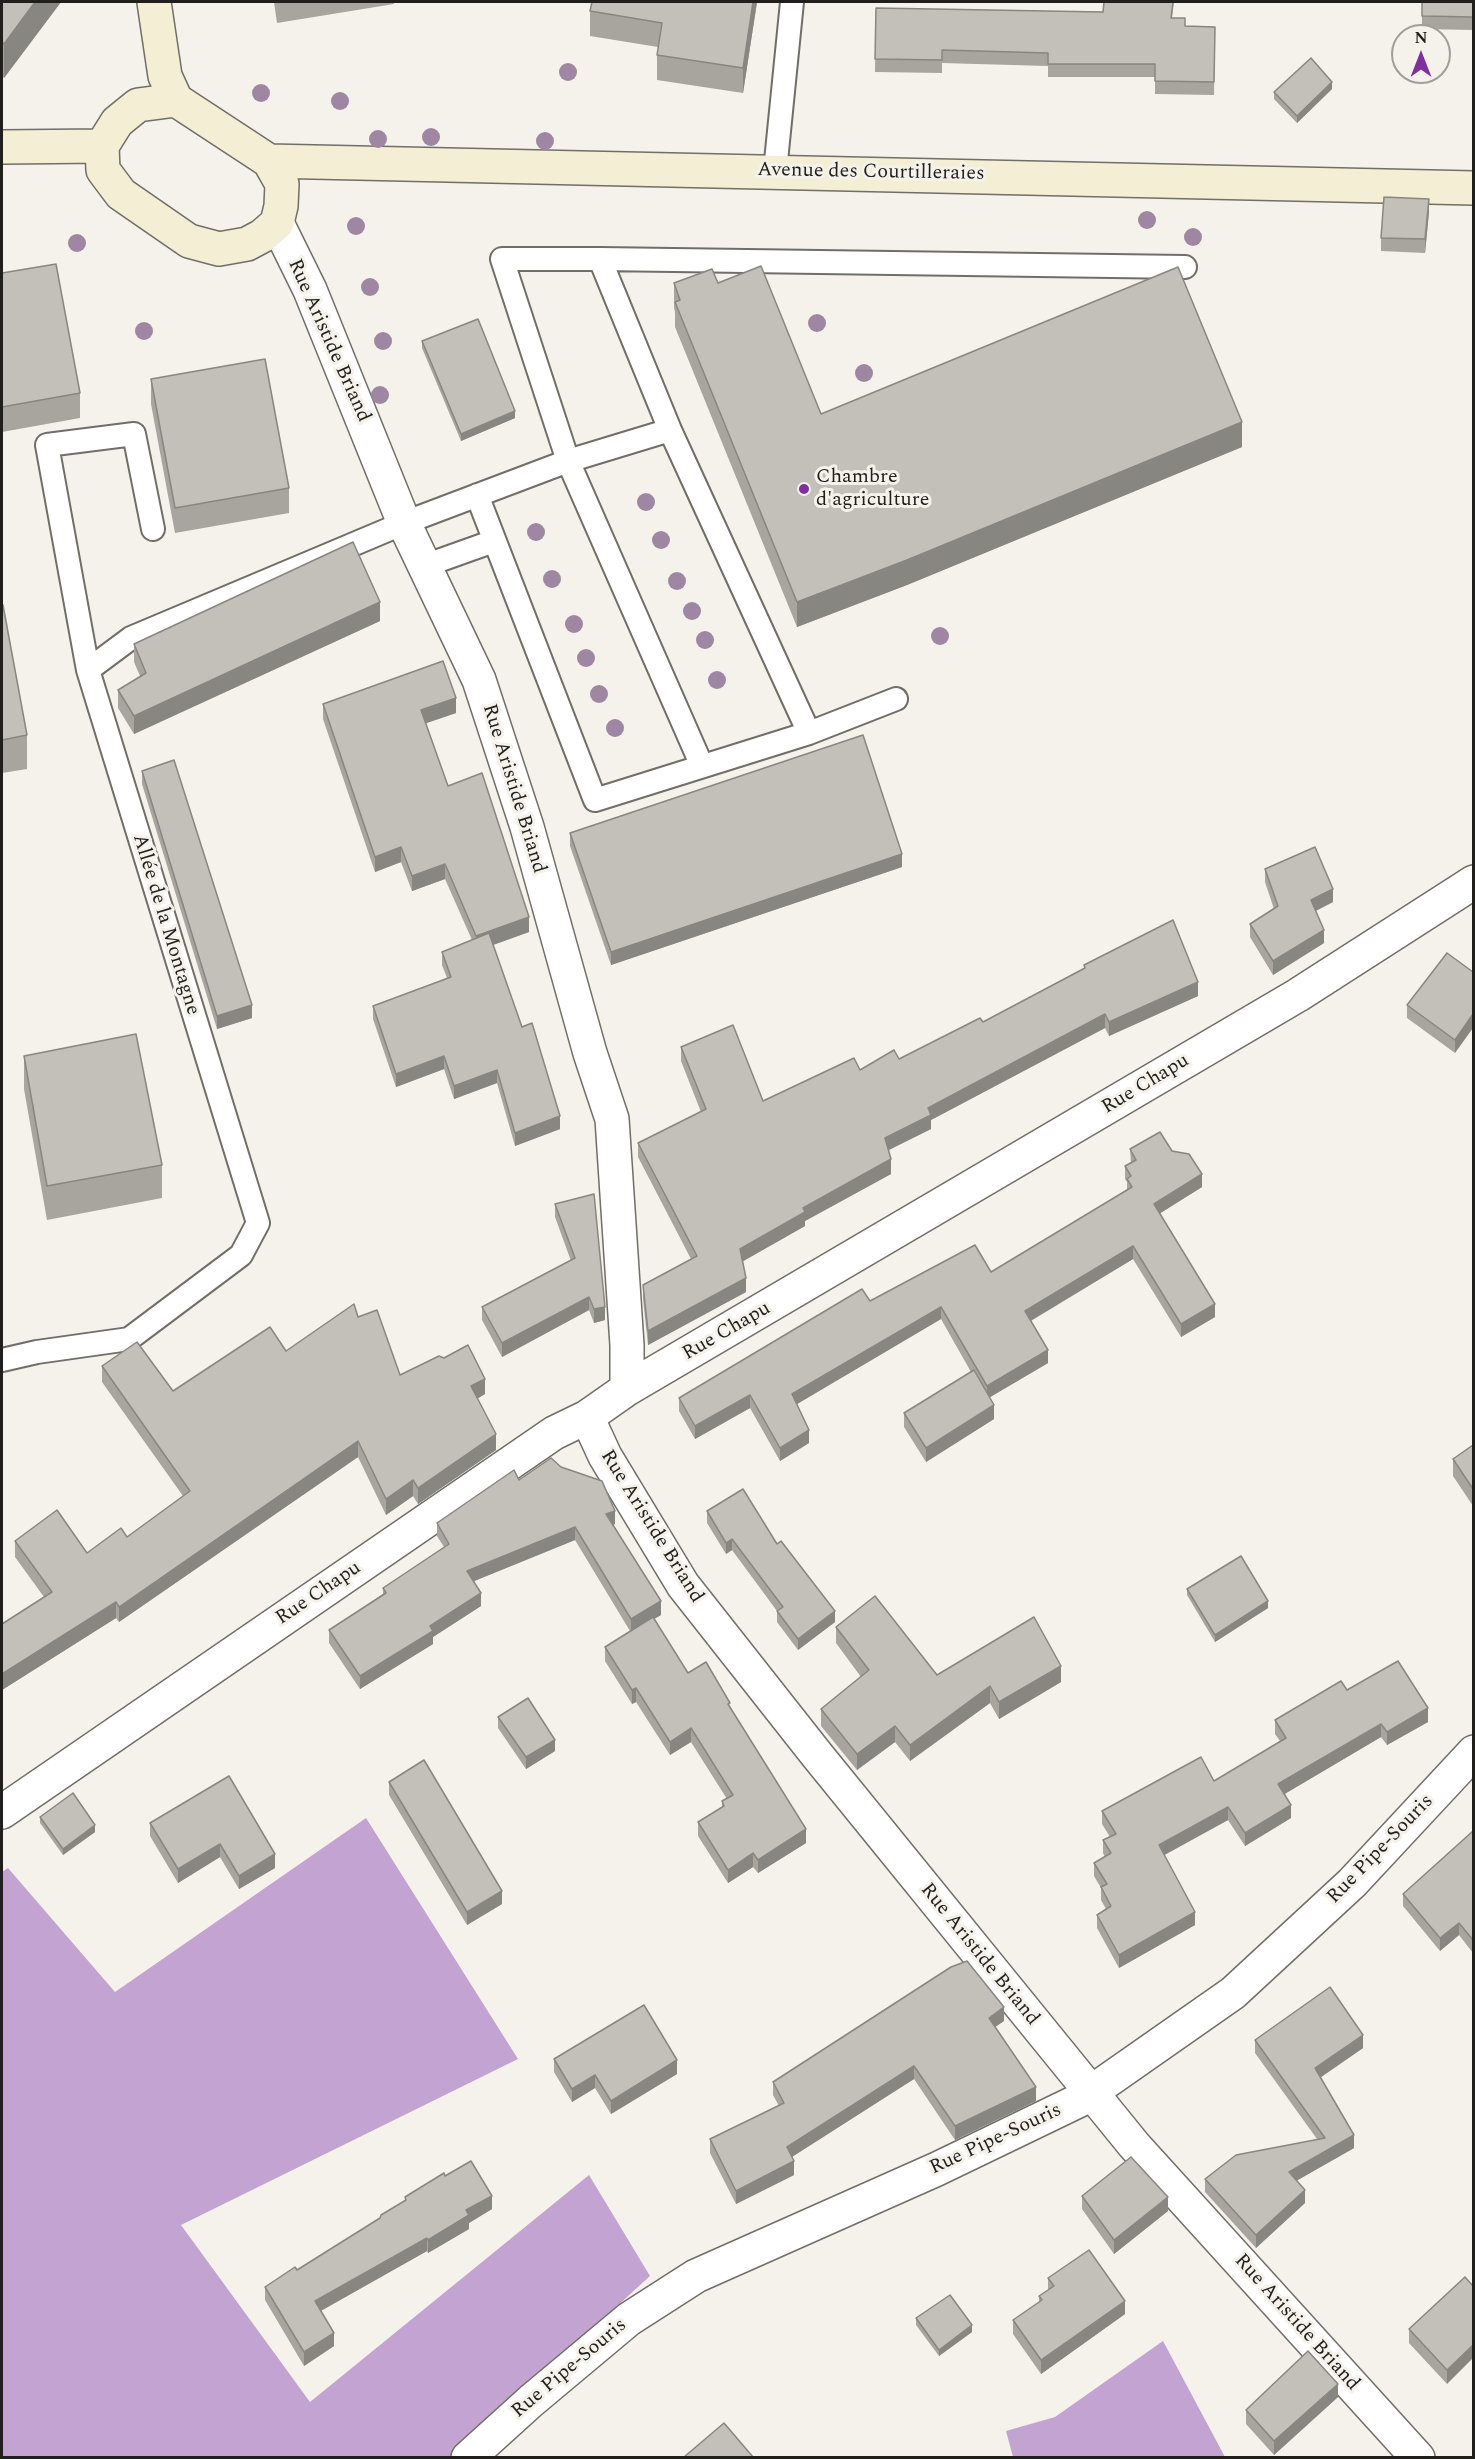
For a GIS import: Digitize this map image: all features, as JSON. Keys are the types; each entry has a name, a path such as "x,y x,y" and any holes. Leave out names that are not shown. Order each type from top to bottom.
{"street":[{"path":"154,2 165,76 176,100 269,161 282,184 281,206 276,223 262,237 247,244 219,249 189,242 121,194 103,170 102,146 117,122 138,105 176,100"},
{"path":"2,147 102,146"},
{"name":"Avenue des Courtilleraies","path":"269,161 1473,188"},
{"name":"Rue Aristide Briand","path":"276,223 288,251 310,290 404,523 479,680 527,827 590,1053 612,1119 627,1345 627,1389"},
{"name":"Rue Chapu","path":"2,1812 554,1433 587,1417 627,1389 1298,995 1473,882"},
{"name":"Rue Aristide Briand","path":"587,1417 605,1456 683,1585 817,1755 1134,2145 1418,2457"},
{"name":"Rue Pipe-Souris","path":"468,2457 628,2319 696,2276 937,2169 1080,2100 1233,1993 1352,1883 1473,1752"}],"lane":[{"path":"775,171 792,2"},
{"path":"702,766 568,461 502,259 1185,267"},
{"path":"600,259 670,430 809,733"},
{"path":"88,670 131,638 404,523 568,461 670,430"},
{"name":"Allée de la Montagne","path":"2,1360 37,1352 129,1339 242,1256 258,1223 88,670 46,445 134,434 153,529"},
{"path":"477,495 595,800 809,733 896,699"},
{"path":"424,566 494,542"}],"shaded area":[{"path":"366,1818 518,2059 181,2225 310,2402 589,2175 650,2276 452,2457 2,2457 2,1872 8,1868 115,1992"},
{"path":"1163,2341 1225,2457 1013,2457 1006,2431 1055,2417"}],"building":[{"path":"2,2 35,2 4,44 2,42"},
{"path":"592,2 753,2 743,68 657,55 662,23 590,11"},
{"path":"1104,2 1173,2 1171,18 1185,18 1185,26 1215,27 1214,82 1155,81 1155,64 1048,64 1048,53 942,50 942,60 875,59 876,8 1103,12"},
{"path":"1422,2 1473,2 1473,17 1422,16"},
{"path":"1311,58 1332,82 1297,116 1274,92"},
{"path":"1384,197 1429,199 1425,239 1381,238"},
{"path":"56,264 80,393 2,407 2,273"},
{"path":"761,266 821,414 1178,267 1242,422 907,560 797,602 675,302 680,300 674,283 712,269 718,283"},
{"path":"478,319 515,411 461,434 422,341"},
{"path":"265,359 289,488 175,508 151,379"},
{"path":"353,542 380,602 134,716 118,690 146,673 134,644"},
{"path":"2,605 27,735 2,740"},
{"path":"443,661 456,698 421,710 448,786 482,773 529,917 476,936 445,864 412,876 401,847 375,857 323,704"},
{"path":"863,735 902,854 611,952 570,833"},
{"path":"174,760 252,1005 217,1016 142,771"},
{"path":"1315,847 1333,889 1311,900 1324,930 1273,961 1250,924 1278,906 1265,869"},
{"path":"1173,920 1198,982 1109,1022 1105,1014 928,1108 931,1115 885,1138 891,1159 803,1208 805,1212 740,1249 746,1278 648,1331 643,1285 697,1256 638,1143 706,1109 681,1047 733,1025 763,1101 854,1058 860,1070 894,1050 899,1059 980,1018 983,1022 1085,968 1084,965"},
{"path":"489,933 522,1027 532,1023 560,1116 515,1133 497,1070 454,1086 444,1056 396,1074 373,1006 451,977 442,952"},
{"path":"1447,953 1473,972 1473,1014 1455,1040 1407,1005"},
{"path":"136,1034 162,1165 47,1186 24,1056"},
{"path":"1160,1132 1172,1151 1189,1154 1202,1174 1154,1204 1215,1304 1181,1324 1133,1246 1025,1311 1048,1350 987,1386 941,1307 792,1394 809,1430 780,1448 750,1395 695,1426 679,1398 862,1289 870,1301 975,1245 991,1272 1132,1187 1127,1179 1131,1176 1125,1166 1136,1160 1130,1149"},
{"path":"594,1194 605,1307 594,1309 589,1297 502,1343 482,1307 575,1258 555,1204"},
{"path":"354,1304 358,1317 377,1310 400,1375 439,1356 444,1358 468,1345 485,1379 471,1386 496,1434 418,1488 413,1480 386,1499 358,1441 119,1607 116,1602 2,1674 2,1624 52,1592 15,1541 57,1510 87,1553 121,1528 127,1537 190,1491 102,1366 137,1342 173,1391 270,1327 286,1351"},
{"path":"974,1370 994,1405 926,1448 904,1413"},
{"path":"1473,1445 1473,1489 1453,1459"},
{"path":"551,1458 561,1467 602,1481 615,1511 606,1514 661,1601 631,1619 575,1527 467,1571 481,1593 430,1626 433,1631 360,1676 329,1630 386,1593 383,1588 449,1544 437,1523 514,1470 519,1480"},
{"path":"743,1489 777,1544 781,1541 835,1611 798,1639 777,1611 783,1607 732,1539 726,1543 707,1511"},
{"path":"1241,1556 1268,1601 1215,1635 1187,1589"},
{"path":"875,1596 937,1675 1034,1617 1061,1666 999,1702 990,1686 910,1745 895,1726 857,1754 821,1709 869,1670 836,1627"},
{"path":"653,1617 688,1673 706,1662 730,1703 728,1704 806,1829 758,1860 753,1853 728,1870 698,1822 724,1806 722,1801 733,1795 691,1728 670,1742 636,1688 632,1690 605,1647"},
{"path":"1398,1661 1428,1708 1387,1732 1381,1724 1278,1784 1291,1805 1245,1833 1228,1807 1159,1845 1195,1912 1119,1955 1097,1915 1111,1906 1101,1887 1107,1884 1094,1863 1111,1853 1103,1840 1116,1834 1102,1811 1201,1757 1214,1781 1286,1738 1275,1720 1341,1681 1347,1690"},
{"path":"528,1698 555,1740 526,1757 498,1717"},
{"path":"424,1760 502,1891 467,1912 389,1782"},
{"path":"229,1776 275,1854 239,1876 220,1844 178,1869 150,1823"},
{"path":"73,1793 95,1825 63,1849 40,1817"},
{"path":"1473,1831 1473,1940 1459,1923 1440,1938 1403,1894"},
{"path":"967,1961 1004,2007 989,2018 1036,2087 955,2126 914,2066 787,2147 794,2161 736,2191 710,2139 784,2103 773,2082 951,1967"},
{"path":"1330,1987 1363,2035 1315,2068 1354,2135 1289,2172 1305,2190 1256,2235 1205,2179 1236,2155 1325,2138 1255,2040"},
{"path":"644,2005 677,2060 611,2101 595,2075 572,2089 554,2059"},
{"path":"1131,2157 1168,2197 1114,2240 1082,2196"},
{"path":"471,2161 492,2196 466,2210 469,2215 428,2240 427,2238 315,2301 334,2333 304,2352 265,2287 295,2267 297,2270 380,2218 381,2215 406,2200 405,2197 444,2173 445,2176"},
{"path":"1089,2250 1125,2301 1041,2360 1013,2320 1042,2300 1039,2296 1054,2286 1048,2278"},
{"path":"1465,2277 1473,2286 1473,2345 1447,2370 1409,2329"},
{"path":"950,2295 972,2325 939,2350 916,2318"},
{"path":"1308,2351 1338,2384 1274,2441 1246,2410"},
{"path":"724,2423 753,2457 684,2457"}],"place":[{"name":"Chambre d'agriculture","path":"804,489"}]}
